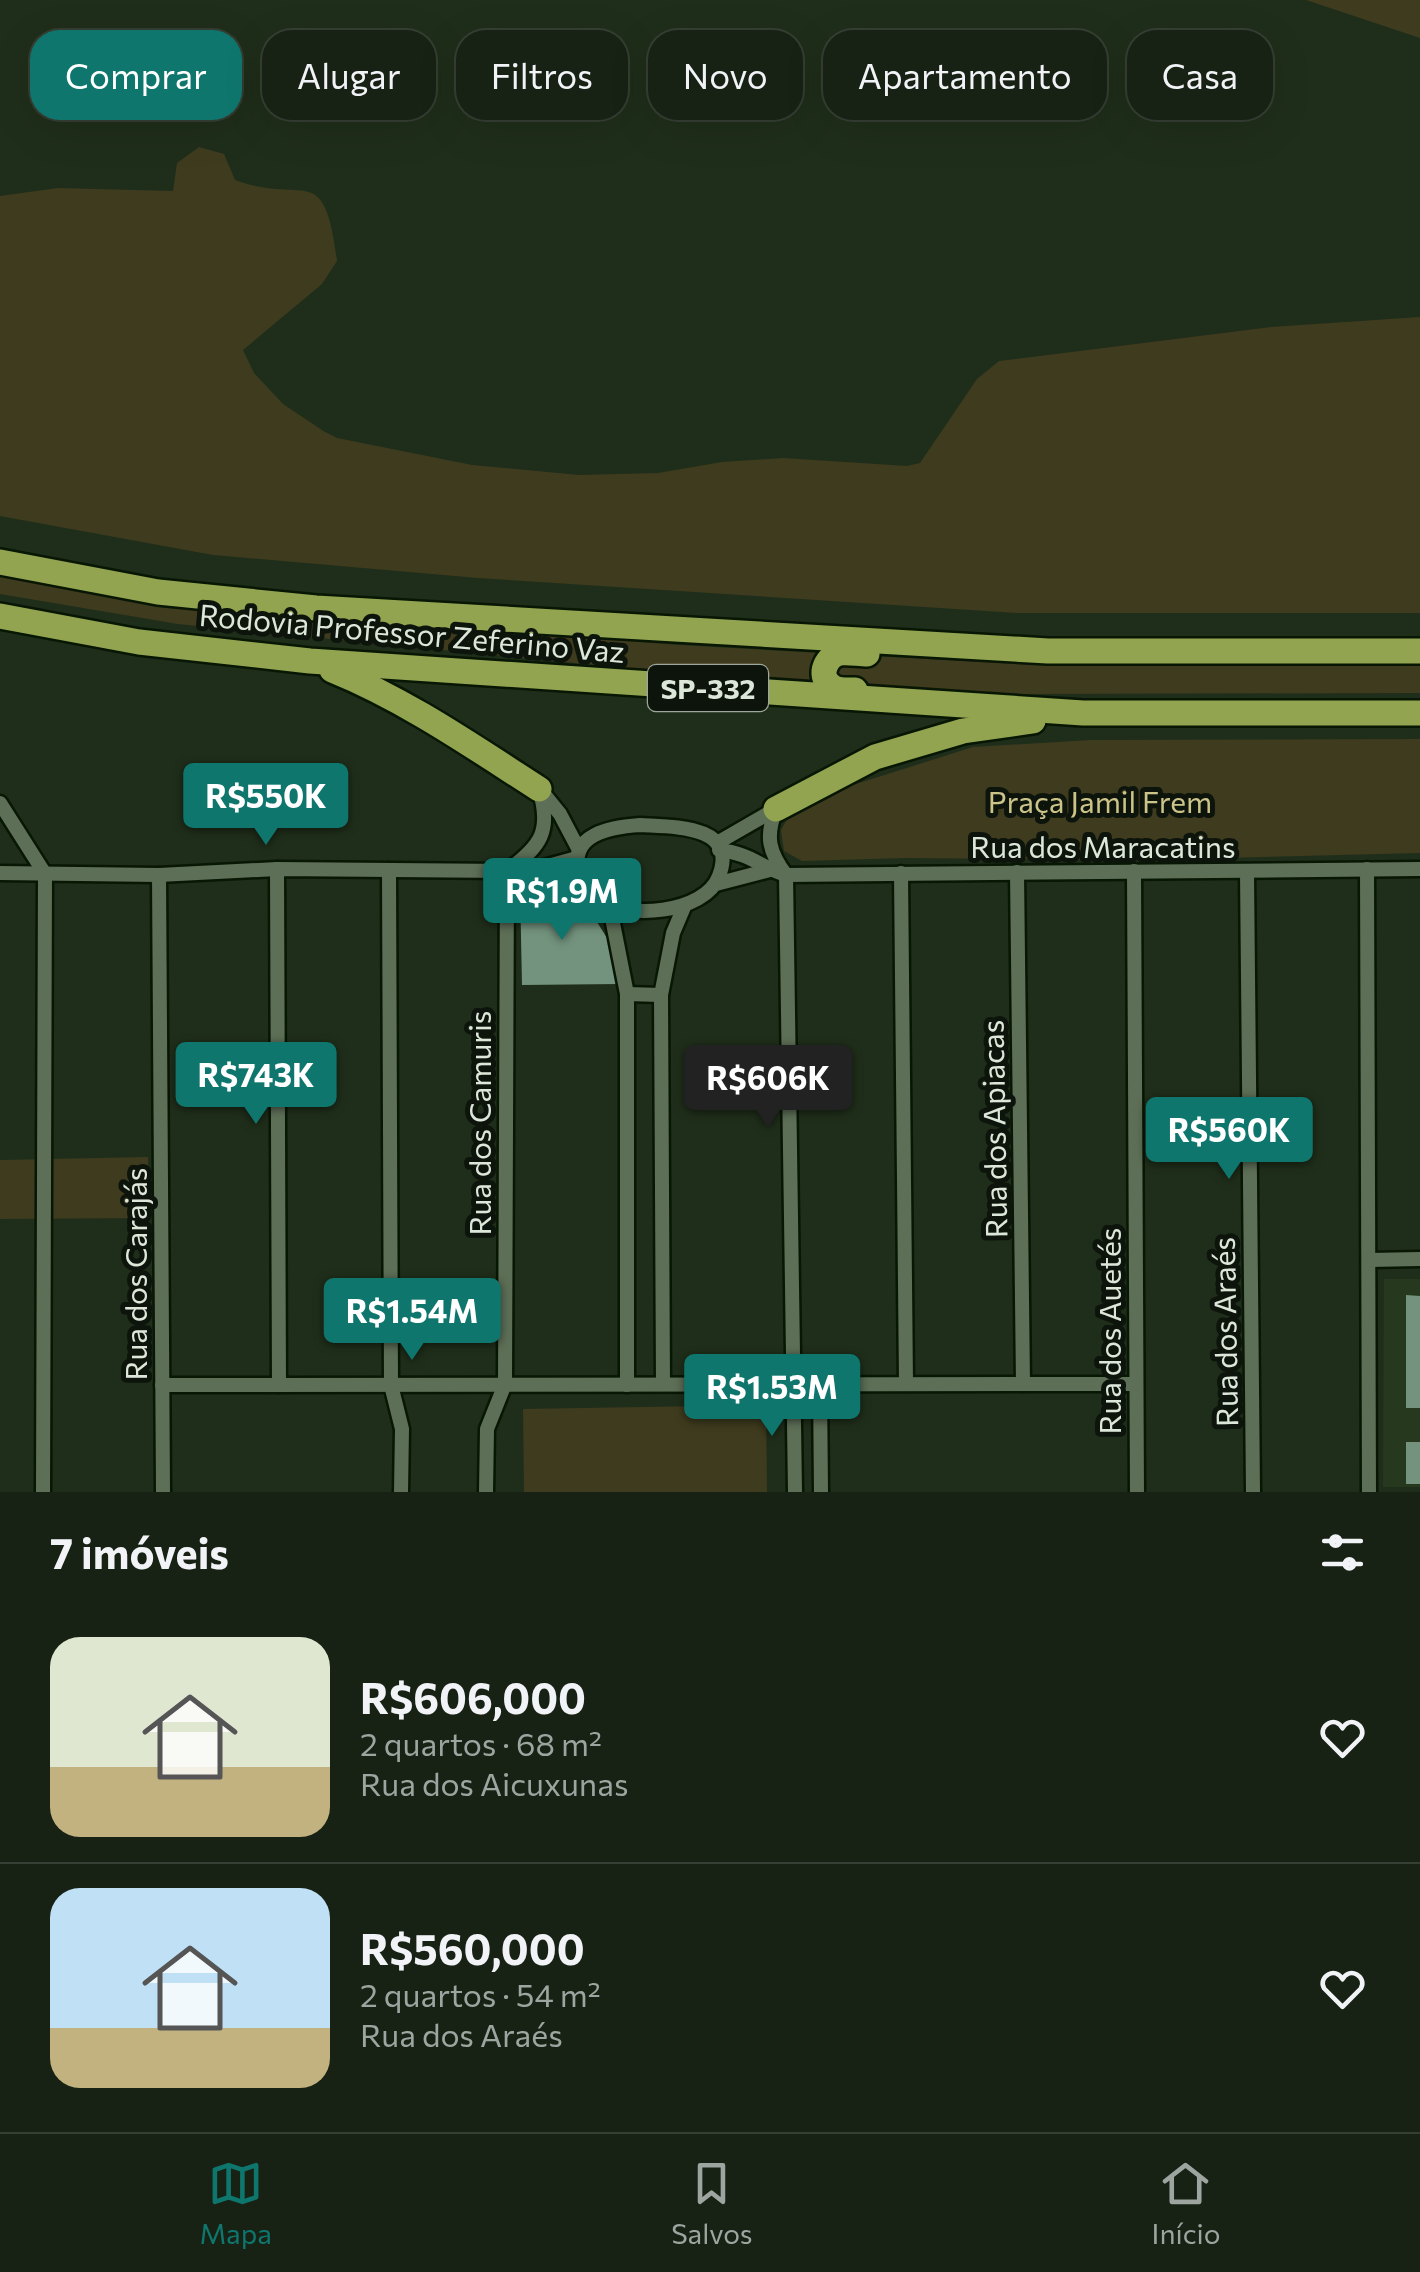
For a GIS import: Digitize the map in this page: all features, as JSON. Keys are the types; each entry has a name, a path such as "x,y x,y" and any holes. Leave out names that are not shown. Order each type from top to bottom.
{"highway":[{"name":"Rodovia Professor Zeferino Vaz","path":"0,562 158,592 316,608 1048,651 1420,651"},
{"name":"Rodovia Professor Zeferino Vaz","path":"0,616 139,642 310,661 1083,713 1420,713"},
{"path":"1341,651 1314,658 1058,660 840,653 826,663 824,676 836,689 906,694 1101,704 1323,701 1389,713"},
{"path":"310,661 368,684 539,789"},
{"path":"776,809 875,757 963,731 1083,713"}],"street":[{"path":"539,789 560,814 578,854 587,892"},
{"path":"507,871 532,853 541,838 546,812 539,789"},
{"path":"0,803 45,874 43,1492"},
{"path":"718,846 776,809"},
{"path":"776,809 768,828 768,844 786,876 794,1492"},
{"path":"0,873 533,870 578,854 592,836 610,827 640,825 697,829 718,846 723,860 716,884"},
{"name":"Rua dos Maracatins","path":"718,846 741,852 786,876 1420,869"},
{"path":"1366,869 1368,1492"},
{"path":"277,870 279,1385"},
{"path":"390,870 391,1385 402,1429 401,1492"},
{"path":"533,870 587,892 610,908 684,907 716,884 770,870"},
{"name":"Rua dos Auetés","path":"1134,870 1137,1492"},
{"name":"Rua dos Camuris","path":"486,1492 487,1429 505,1384 507,871"},
{"name":"Rua dos Apiacas","path":"1017,872 1024,1384"},
{"name":"Rua dos Araés","path":"1248,872 1253,1492"},
{"path":"901,873 906,1384"},
{"name":"Rua dos Carajás","path":"158,875 162,1492"},
{"path":"663,1384 661,995 670,948 684,907"},
{"path":"610,908 627,994 627,1384"},
{"path":"627,994 661,995"},
{"path":"1369,1260 1420,1259"},
{"path":"820,1384 821,1492"},
{"path":"162,1386 1136,1384"}],"shaded area":[{"path":"1384,1279 1420,1279 1420,1487 1383,1487"}],"green space":[{"path":"1306,0 1420,0 1420,38"},
{"path":"199,147 224,154 235,180 318,197 332,229 337,261 322,284 243,350 254,373 283,404 337,438 472,465 579,475 658,473 722,462 783,458 907,466 920,463 977,379 999,361 1271,327 1420,317 1420,613 1017,613 478,578 213,555 0,516 0,196 58,188 173,191 177,163"},
{"path":"0,574 189,607 679,645 1019,664 1420,663 1420,693 1022,694 868,687 626,668 178,624 0,594"},
{"name":"Praça Jamil Frem","path":"1420,739 1420,853 1140,860 802,861 784,851 781,830 796,803 973,747 1091,740"},
{"path":"148,1157 148,1218 0,1219 0,1160"},
{"path":"766,1405 767,1492 524,1492 523,1409"}],"building":[{"path":"520,888 544,890 574,902 597,922 612,946 619,984 522,985"},
{"path":"1406,1295 1420,1296 1420,1408 1406,1408"},
{"path":"1406,1442 1420,1442 1420,1484 1406,1484"}]}
